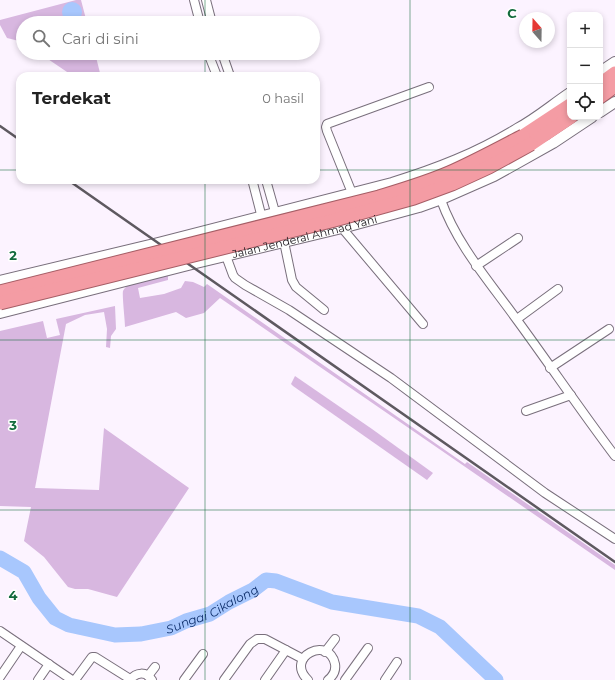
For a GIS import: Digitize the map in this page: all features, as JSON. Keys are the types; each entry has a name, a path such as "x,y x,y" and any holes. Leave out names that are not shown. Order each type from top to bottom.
{"highway":[{"path":"603,82 615,74"},
{"path":"603,95 615,86"},
{"name":"Jalan Jenderal Ahmad Yani","path":"0,303 331,221 414,198 452,184 489,167 531,144 567,108"},
{"name":"Jalan Jenderal Ahmad Yani","path":"0,292 379,197 409,188 450,173 486,156 522,136 567,119"}],"street":[{"path":"194,0 198,16"},
{"path":"206,0 210,16"},
{"path":"211,60 215,72"},
{"path":"224,60 229,72"},
{"path":"603,70 615,62"},
{"path":"352,193 327,131 326,127 328,124 429,87"},
{"path":"0,281 262,216 422,174 465,157 518,129 567,95"},
{"path":"603,110 615,102"},
{"name":"Jalan Jenderal Ahmad Yani","path":"0,313 226,256 284,243 441,200 494,176 526,159 587,120"},
{"path":"253,184 270,246"},
{"path":"267,184 284,243 292,280 296,287 324,310"},
{"path":"441,200 447,217 476,266 615,456"},
{"path":"342,228 423,324"},
{"path":"476,266 518,238"},
{"path":"226,256 233,275 245,286 289,310 391,378 515,469 545,493 615,539"},
{"path":"87,260 92,259 98,261 104,270 102,285 94,289"},
{"path":"516,319 558,289"},
{"path":"550,368 609,329"},
{"path":"526,412 571,395"},
{"path":"0,631 72,680"},
{"path":"224,680 250,644 257,639 265,639 303,659"},
{"path":"326,652 335,639"},
{"path":"0,677 21,646"},
{"path":"345,680 368,648"},
{"path":"264,680 286,650"},
{"path":"307,680 302,671 301,664 308,653 314,650 321,650 332,657 335,663 332,679"},
{"path":"184,680 203,654"},
{"path":"75,680 92,657 95,657 130,680 133,676 140,673 150,678 155,667"},
{"path":"384,680 397,662"},
{"path":"38,680 49,664"}],"shaded area":[{"path":"76,0 81,0 85,16 16,16 16,40 7,38 0,25 0,20"},
{"path":"49,60 97,60 100,72 67,72"},
{"path":"168,274 168,280 138,288 140,298 164,294 181,288 185,281 193,282 204,287 207,284 465,464 467,462 615,565 615,570 220,298 204,313 186,318 176,312 125,327 123,298 124,289 130,284"},
{"path":"115,306 116,329 111,336 110,348 106,347 107,329 104,312 85,315 66,324 35,488 99,490 104,428 189,488 117,597 88,589 75,589 68,587 44,557 24,541 31,507 0,506 0,331 43,321 47,338 60,335 56,319"},
{"path":"295,376 433,473 427,480 293,386 291,384"}],"water":[{"path":"68,3 76,3 81,8 81,16 63,16 63,8"}],"waterway":[{"name":"Sungai Cikalong","path":"0,558 24,572 39,598 55,618 69,625 115,635 141,634 171,628 186,621 210,614 229,602 253,590 266,580 276,581 332,602 418,616 440,627 496,680"}],"railway":[{"path":"0,126 16,137"},
{"path":"74,184 615,562"}]}
